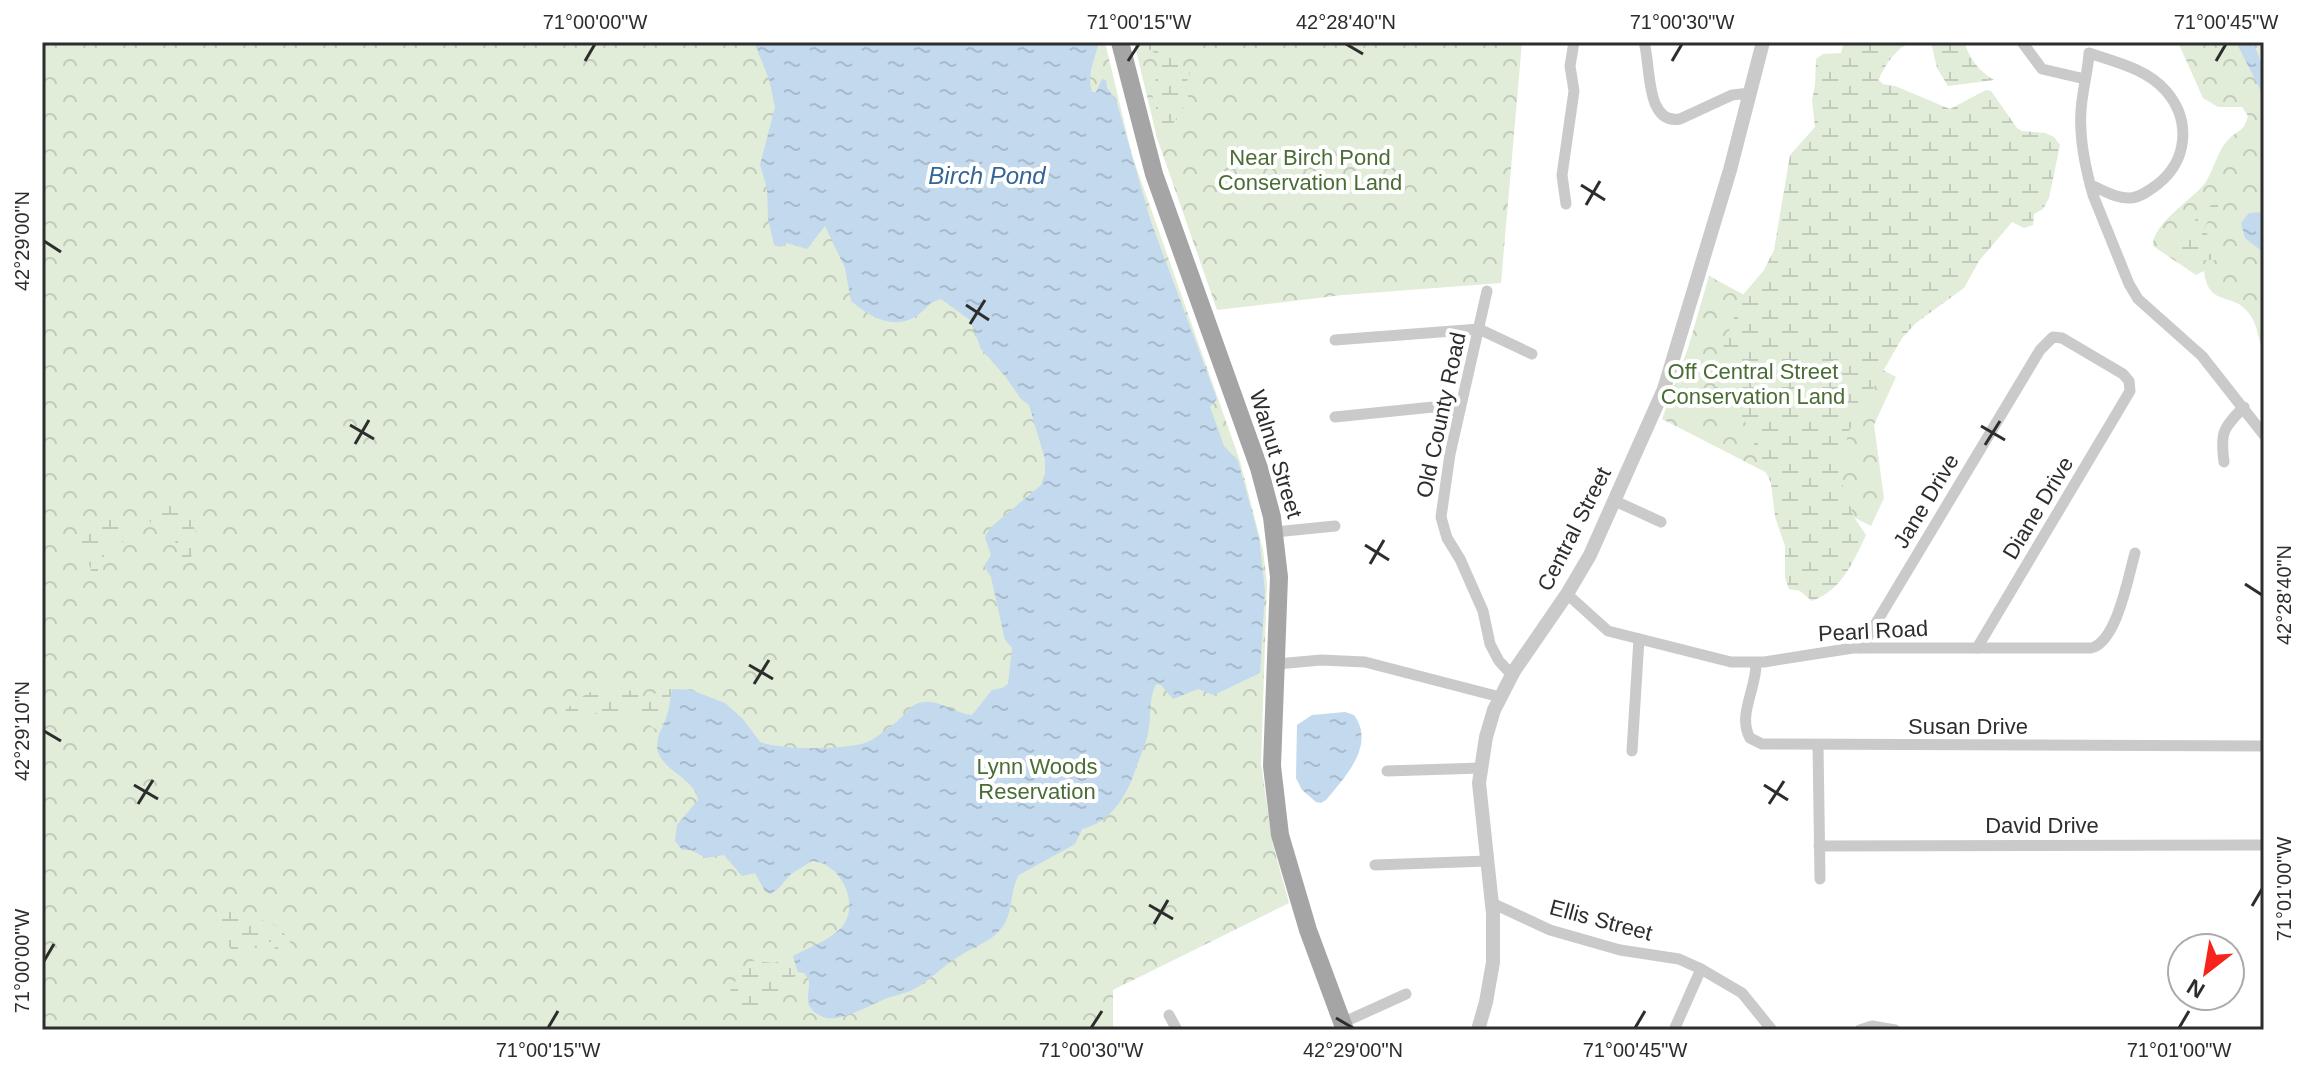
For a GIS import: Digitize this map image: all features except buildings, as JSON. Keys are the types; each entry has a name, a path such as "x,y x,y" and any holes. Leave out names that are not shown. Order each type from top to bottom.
{"main road":[{"name":"Walnut Street","path":"1120,42 1154,174 1259,468 1275,532 1279,577 1272,766 1280,835 1308,930 1344,1027"}],"street":[{"path":"1566,204 1562,175 1574,91 1570,66 1574,42"},
{"path":"1644,42 1654,105 1660,115 1671,121 1732,95 1751,93"},
{"name":"Central Street","path":"1478,1030 1493,962 1492,903 1479,783 1486,737 1500,697 1512,675 1590,555 1675,360 1763,42"},
{"path":"2022,42 2042,69 2085,79"},
{"path":"2090,185 2122,198 2138,197 2147,192 2175,166 2180,156 2184,130 2178,108 2165,89 2154,80 2087,47 2080,130 2090,185 2129,284 2138,299 2190,344 2264,435"},
{"name":"Old County Road","path":"1487,291 1450,454 1441,517 1447,538 1483,611 1490,644 1499,661 1512,675"},
{"path":"1335,340 1479,329 1532,354"},
{"name":"Jane Drive","path":"1861,648 2048,341 2058,337 2071,342 2123,374 2131,387"},
{"name":"Diane Drive","path":"1977,648 2131,387"},
{"path":"1335,417 1433,407 1459,411"},
{"path":"2224,462 2223,429 2244,407"},
{"path":"1615,501 1661,522"},
{"path":"1275,532 1335,526"},
{"name":"Pearl Road","path":"1567,594 1603,629 1722,661 1756,663 1861,648 2098,647 2111,631 2135,553"},
{"path":"1632,751 1639,639"},
{"path":"1277,664 1321,660 1365,662 1500,697"},
{"name":"Susan Drive","path":"1756,663 1745,722 1750,738 1762,744 2264,746"},
{"path":"1818,745 1820,879"},
{"path":"1387,771 1481,768"},
{"name":"David Drive","path":"1819,846 2264,845"},
{"path":"1375,865 1487,861"},
{"name":"Ellis Street","path":"1492,903 1550,930 1620,950 1679,959 1742,993 1772,1030"},
{"path":"1674,1030 1701,969"},
{"path":"1344,1027 1406,994"},
{"path":"1169,1015 1177,1030"},
{"path":"1860,1030 1872,1026 1895,1030"}],"green space":[{"name":"Lynn Woods Reservation","path":"42,42 1105,42 1132,155 1240,461 1263,550 1267,584 1261,763 1272,841 1289,903 1113,990 1113,1030 42,1030"},
{"name":"Near Birch Pond Conservation Land","path":"1134,42 1522,42 1501,283 1343,295 1217,310 1157,138"},
{"path":"1139,42 1183,42 1180,64 1190,70 1183,89 1189,98 1164,138 1152,94 1159,65 1154,52"},
{"path":"1844,42 1919,42 1903,47 1894,55 1880,76 1883,84 1950,109 1986,90 1991,91 2017,128 2045,133 2054,137 2060,145 2049,198 2043,209 2034,214 2033,225 2024,228 2012,222 1979,261 1964,288 1916,323 1902,338 1849,431 1842,458 1843,486 1854,517 1866,535 1839,582 1812,601 1800,591 1789,589 1785,578 1785,546 1775,517 1771,483 1750,430 1734,405 1716,391 1714,372 1742,296 1764,270 1774,250 1790,155 1815,127 1812,100 1816,59 1823,54 1841,53"},
{"path":"1931,42 1964,42 1975,64 1994,80 1948,86 1937,68"},
{"path":"2178,42 2264,42 2264,355 2256,327 2242,306 2215,295 2206,282 2204,271 2196,275 2153,246 2158,230 2205,183 2224,145 2243,128 2248,116 2242,107 2218,107 2203,98"},
{"path":"2231,193 2204,229 2221,256 2219,260 2191,263 2174,254 2171,249 2190,225 2215,202"},
{"name":"Off Central Street Conservation Land","path":"1709,276 1896,377 1874,425 1884,498 1871,526 1662,419 1688,348"},
{"path":"174,499 194,508 194,528 202,542 183,563 172,533 151,524 148,517 158,506"},
{"path":"106,516 128,518 130,525 124,541 107,546 98,578 90,574 91,569 80,545 86,527"},
{"path":"618,686 646,697 672,689 668,713 660,731 631,714 605,724 593,712 578,719 555,721 583,696"},
{"path":"230,912 272,923 291,940 284,955 278,953 271,942 267,942 239,957 208,924 209,917 215,913"},
{"path":"793,956 798,972 770,1010 727,1010 731,988 745,966 753,961 774,963"}],"water":[{"name":"Birch Pond","path":"754,42 1099,42 1090,86 1092,92 1096,92 1102,79 1106,80 1107,88 1116,100 1151,222 1217,399 1210,407 1224,446 1238,461 1259,538 1265,590 1260,673 1214,695 1198,689 1173,699 1161,685 1156,684 1147,738 1123,798 1109,814 1082,829 1075,844 1019,875 1007,918 999,931 914,989 836,1018 821,1016 811,1008 808,1000 809,980 804,973 798,972 793,956 824,941 841,928 849,908 845,886 831,869 812,861 791,874 770,894 755,873 742,876 724,855 706,858 691,850 682,850 675,841 677,825 698,800 691,786 667,765 658,752 658,737 668,712 672,689 691,690 725,703 743,719 760,742 783,747 828,748 865,743 919,703 932,702 972,715 992,690 1008,684 1012,648 1005,640 991,577 984,566 991,555 985,537 990,528 1041,485 1045,459 1029,405 981,349 970,320 941,299 906,321 889,322 865,312 851,301 845,268 825,226 807,249 787,243 780,247 774,245 768,218 767,188 760,165 775,107 769,79"},
{"path":"2236,42 2252,42 2256,50 2263,74 2264,108 2260,89"},
{"path":"2264,212 2264,253 2245,238 2241,223 2249,213"},
{"path":"1345,712 1354,715 1360,726 1360,749 1334,791 1326,800 1316,802 1302,790 1296,778 1297,725 1312,715"}]}
